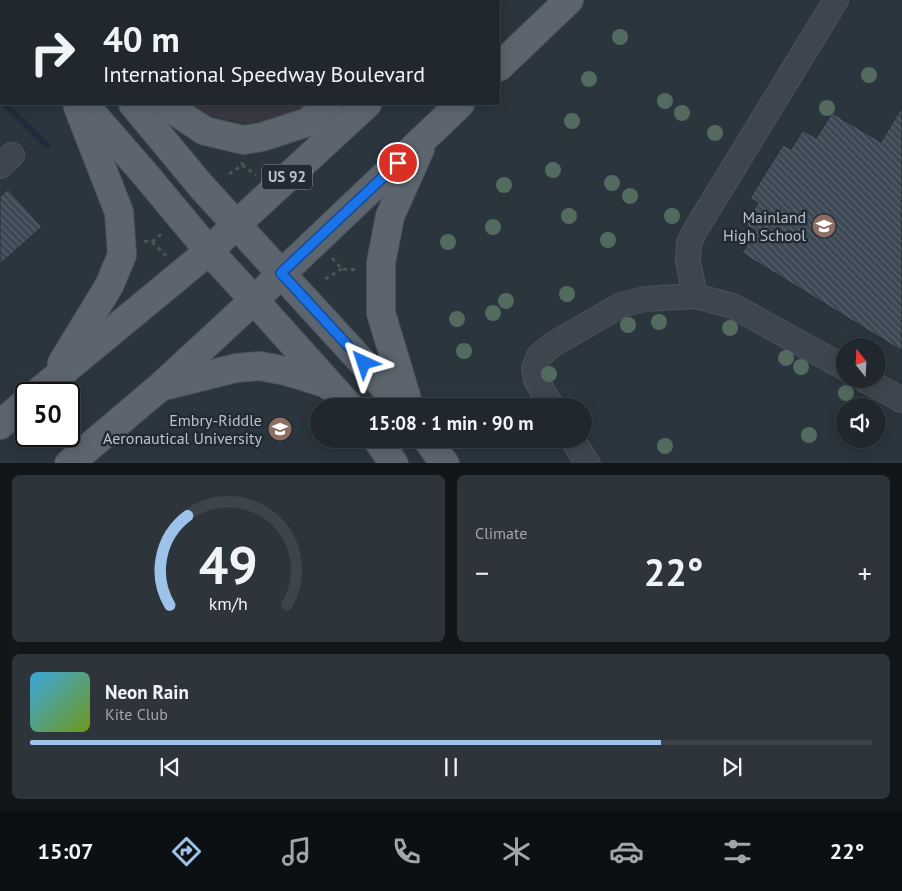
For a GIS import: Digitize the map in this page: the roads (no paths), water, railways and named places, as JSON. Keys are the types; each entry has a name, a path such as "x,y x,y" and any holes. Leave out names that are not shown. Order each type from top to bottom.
{"main road":[{"path":"500,66 569,0"},
{"path":"47,382 109,286 122,255 119,212 76,105"},
{"path":"85,105 209,251 341,398"},
{"path":"134,105 201,186 394,398"},
{"path":"166,105 205,131 243,140 262,137 308,122 327,105"},
{"name":"US 92","path":"50,382 209,251 366,105"},
{"path":"70,463 160,387 459,105"},
{"path":"407,398 381,314 381,263 390,216 425,137"},
{"path":"160,387 236,368 260,366 286,371 325,383 341,398"},
{"path":"0,425 15,412"},
{"path":"383,448 393,463"},
{"path":"433,448 444,463"}],"lane":[{"path":"695,296 688,260 690,243 696,228 836,0"},
{"path":"547,398 536,380 534,368 539,356 552,345 621,305 644,299 695,296 733,306 836,363"},
{"path":"880,388 902,400"},
{"path":"578,448 587,463"}],"waterway":[{"path":"6,105 47,146"}],"place":[{"name":"Mainland High School","path":"824,226"},
{"name":"Embry-Riddle Aeronautical University","path":"280,429"}]}
